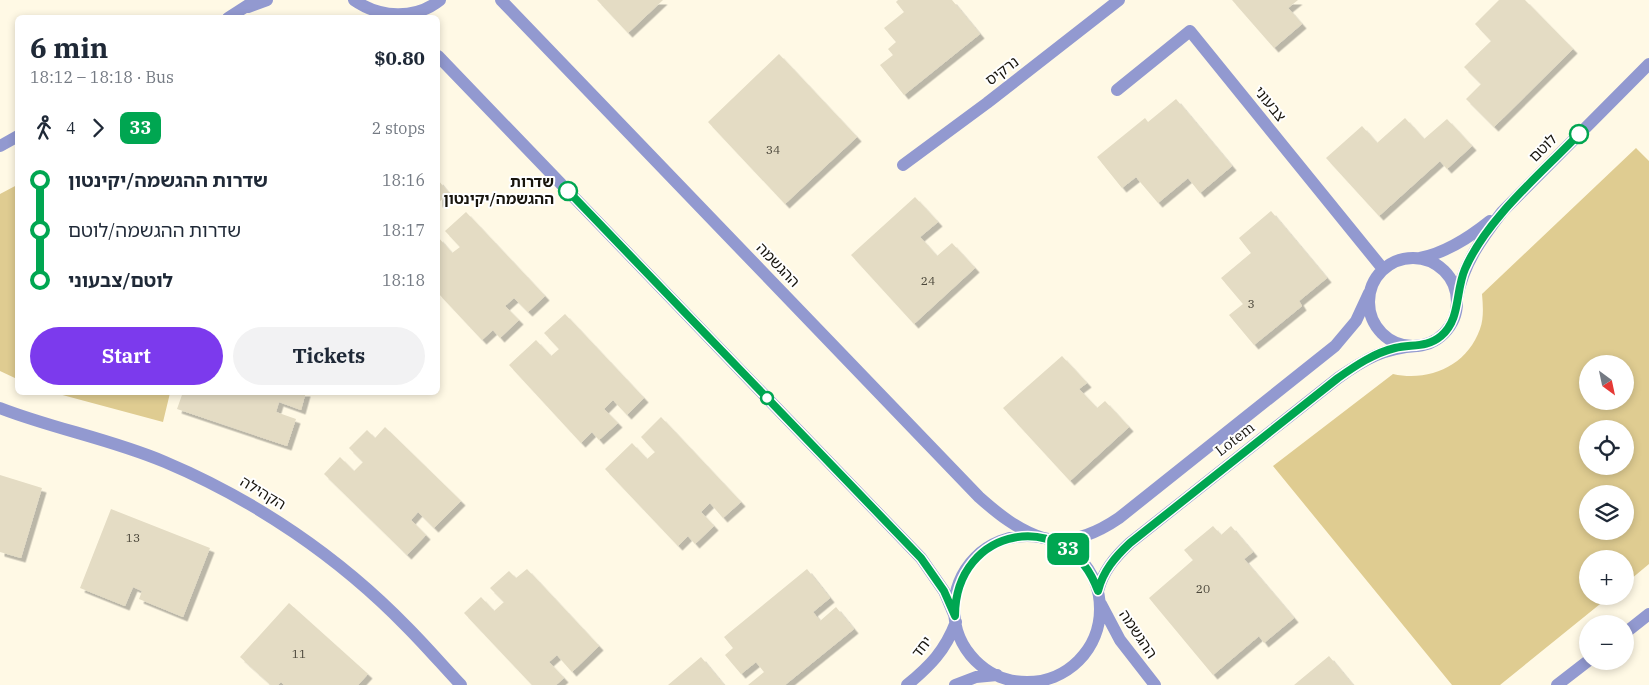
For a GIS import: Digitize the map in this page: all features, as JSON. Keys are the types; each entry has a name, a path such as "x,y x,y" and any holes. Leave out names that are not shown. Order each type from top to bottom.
{"street":[{"path":"233,15 256,0"},
{"path":"244,9 267,0"},
{"path":"354,0 361,5 387,15 416,12 440,0"},
{"name":"ההגשמה","path":"501,0 979,497 1013,524 1048,540"},
{"name":"נרקיס","path":"902,165 987,103 1119,0"},
{"name":"צבעוני","path":"1117,90 1190,31 1383,269"},
{"path":"440,58 921,558 944,591 960,638 966,649 982,666 997,675 1017,683 1046,679 1067,670 1084,654 1095,635 1100,613 1099,595 1088,570 1081,560 1068,549 1048,540 1032,537 1009,538 993,545 978,555 970,564 959,584 955,600 955,619"},
{"name":"לוטם","path":"1457,298 1461,278 1469,261 1502,212 1649,64"},
{"path":"0,146 15,138"},
{"name":"לוטם","path":"1416,258 1429,256 1455,244 1502,212"},
{"path":"1416,258 1429,261 1446,272 1454,284 1457,298 1456,311 1447,329 1431,342 1417,346 1397,343 1385,337 1376,326 1370,313 1370,293 1375,280 1383,269 1395,262 1416,258"},
{"name":"Lotem","path":"1048,540 1066,541 1078,538 1098,530 1119,518 1335,346 1356,321 1370,293"},
{"name":"Lotem","path":"1099,595 1101,580 1107,568 1130,543 1338,378 1380,353 1394,348 1417,346"},
{"name":"הקהילה","path":"0,408 164,461 227,490 257,508 317,549 362,585 406,626 461,685"},
{"name":"ההגשמה","path":"1099,595 1109,620 1120,640 1154,685"},
{"path":"1634,626 1649,614"},
{"name":"יחד","path":"906,685 936,659 946,643 955,619"},
{"path":"1558,685 1579,668"},
{"path":"955,685 976,677 997,675"}],"shaded area":[{"path":"1636,148 1649,161 1649,564 1634,576 1634,550 1579,550 1579,605 1599,605 1587,615 1579,615 1579,621 1500,685 1452,685 1273,466 1393,374 1420,376 1433,373 1456,362 1474,342 1480,329 1483,307 1482,294"},
{"path":"15,186 15,378 0,371 0,194"},
{"path":"62,395 170,395 163,422"}],"building":[{"path":"597,0 663,0 628,33"},
{"path":"898,0 952,0 980,34 904,95 880,65 893,55 888,49 896,42 884,28 904,12 896,2"},
{"path":"1232,0 1298,0 1288,8 1302,24 1274,48"},
{"path":"1499,0 1525,0 1573,49 1494,127 1466,99 1481,84 1464,67 1491,41 1475,24"},
{"path":"779,54 857,137 785,204 708,122"},
{"path":"1176,99 1232,166 1200,193 1188,178 1158,203 1136,177 1122,188 1097,157 1145,118 1148,122"},
{"path":"1405,118 1424,139 1447,119 1472,146 1447,169 1440,161 1379,216 1326,158 1362,126 1377,143"},
{"path":"440,182 449,193 440,201"},
{"path":"915,197 938,222 920,237 937,256 952,243 975,268 914,324 851,255"},
{"path":"1271,211 1327,278 1299,301 1302,306 1254,345 1229,315 1243,304 1221,278 1251,253 1239,238"},
{"path":"466,212 545,296 528,312 514,298 505,306 519,320 500,338 493,330 482,340 440,295 440,239 452,253 460,247 445,231"},
{"path":"565,314 644,398 627,415 613,400 604,409 618,423 599,440 592,432 581,443 509,365 536,340 551,356 559,349 544,333"},
{"path":"1062,356 1087,383 1079,389 1097,408 1105,401 1129,427 1070,481 1003,408"},
{"path":"182,395 305,395 301,410 279,402 276,412 296,419 287,446 177,409"},
{"path":"661,417 741,502 723,518 710,503 701,512 714,526 695,544 688,536 678,546 605,469 632,443 647,459 655,452 641,437"},
{"path":"385,427 461,501 434,528 418,512 411,520 426,535 407,555 324,474 340,457 354,471 363,462 349,448 367,430 375,438"},
{"path":"0,475 42,488 21,558 0,552"},
{"path":"111,509 210,548 183,617 139,599 142,591 133,587 125,606 80,588"},
{"path":"1213,526 1221,535 1231,526 1253,552 1244,559 1294,618 1264,643 1259,636 1213,675 1149,598 1193,560 1184,550"},
{"path":"527,569 599,646 572,672 557,655 549,662 564,678 556,685 532,685 464,613 481,597 494,611 504,602 490,588 509,571 516,578"},
{"path":"807,569 830,598 813,612 820,621 836,607 854,629 785,685 748,685 764,672 756,662 741,674 725,655 733,648 724,637"},
{"path":"289,603 368,674 358,685 284,685 281,682 278,685 271,685 240,657"},
{"path":"1329,656 1353,685 1294,685"},
{"path":"701,657 724,685 668,685"}],"bus line":[{"name":"33","path":"568,191 921,558 944,591 955,616 956,594 964,573 970,564 988,548 1009,538 1043,538 1064,546 1081,560 1094,580 1098,591 1107,568 1130,543 1338,378 1373,356 1394,348 1424,345 1437,339 1443,334 1454,318 1461,278 1484,236 1502,212 1579,134"}],"place":[{"name":"שדרות ההגשמה/יקינטון","path":"568,191"}]}
